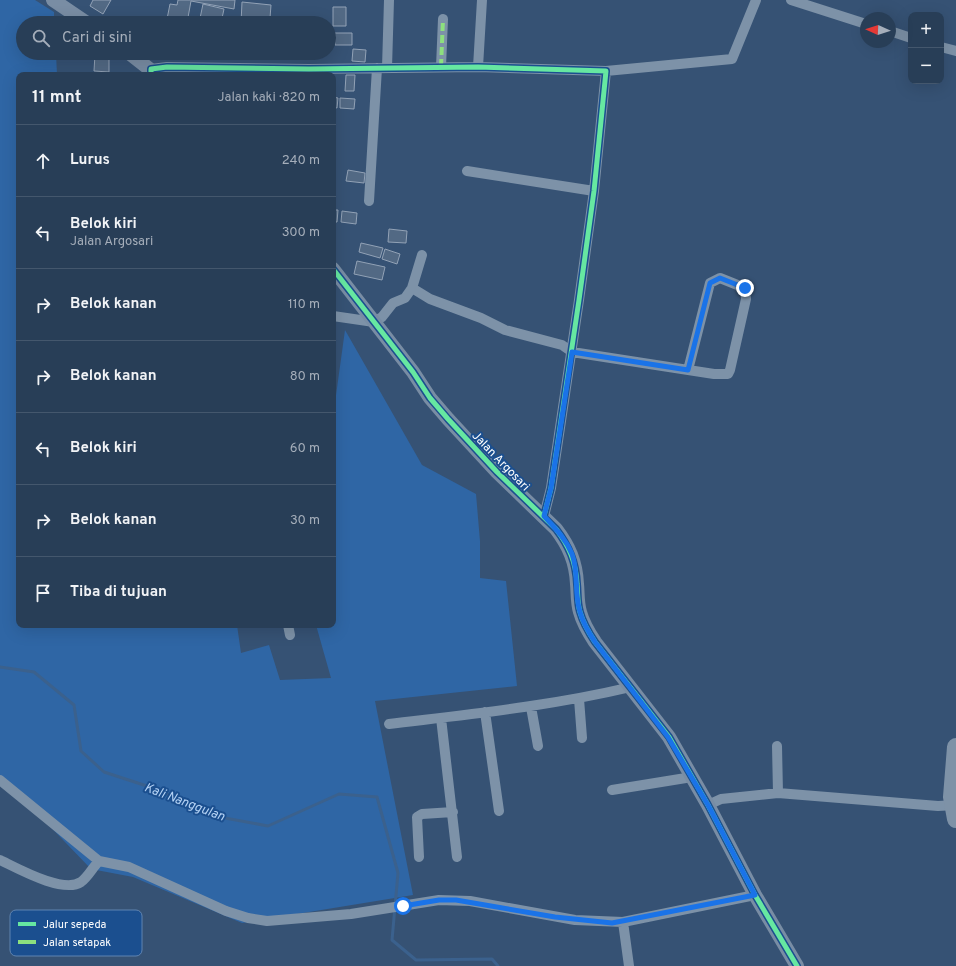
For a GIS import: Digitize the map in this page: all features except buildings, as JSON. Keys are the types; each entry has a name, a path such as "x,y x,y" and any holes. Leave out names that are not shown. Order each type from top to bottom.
{"highway":[{"path":"955,810 952,785 956,747"}],"street":[{"path":"369,201 389,0"},
{"path":"478,67 482,0"},
{"path":"155,72 167,67 309,72 382,68 441,67 606,71 732,59 756,0"},
{"path":"791,0 860,22"},
{"path":"57,1 77,16"},
{"path":"441,67 443,18"},
{"path":"896,33 908,37"},
{"path":"944,48 956,51"},
{"path":"137,60 152,72"},
{"path":"544,516 551,488 572,352 594,191 606,71"},
{"path":"467,171 594,191"},
{"path":"336,316 374,322 382,317 394,303 405,298 412,288 422,255"},
{"name":"Jalan Argosari","path":"336,274 448,419 502,477 544,516 560,534 572,554 576,568 580,612 585,626 595,642 632,687 668,737 708,805 755,895 797,966"},
{"path":"412,288 430,299 481,318 505,330 562,345 572,352 688,370 721,375 729,373 746,299 745,288 720,278 710,283 688,370"},
{"path":"389,724 531,707 579,699 632,687"},
{"path":"579,699 582,738"},
{"path":"531,707 538,746"},
{"path":"485,712 499,811"},
{"path":"441,718 457,857"},
{"path":"777,746 778,793"},
{"path":"612,790 692,777"},
{"path":"0,780 99,860 139,870 226,911 248,918 267,921 351,914 439,900 456,900 562,918 603,922 623,922 755,895"},
{"path":"708,805 721,799 778,793 938,806 955,810"},
{"path":"419,857 416,824 417,817 422,814 453,812"},
{"path":"0,860 34,876 70,885 81,881 99,860"},
{"path":"623,922 629,966"}],"shaded area":[{"path":"0,0 35,0 54,12 54,16 16,16 16,60 56,60 57,72 16,72 16,628 237,628 241,653 269,645 280,680 331,678 317,628 336,628 336,395 345,330 422,465 476,494 480,541 480,578 506,581 517,686 375,701 413,895 242,923 133,877 91,869 39,815 0,783"}],"waterway":[{"name":"Kali Nanggulan","path":"0,667 34,672 74,705 81,751 104,772 150,787 225,818 268,826 339,794 377,797 398,873 392,940 416,960 492,959 498,966"}],"marked path":[{"path":"441,67 443,19"}],"cycle path":[{"path":"151,72 151,69 167,67 309,69 478,67 606,71 594,191 579,300 551,488 544,516"},
{"path":"336,273 413,372 430,398 448,419 497,472 561,535 573,561 579,608 586,628 595,642 669,737 708,805 755,895 797,966"}],"route":[{"path":"403,906 439,900 470,901 555,917 612,923 755,895 682,759 632,687 595,642 585,626 577,599 576,568 572,554 564,539 544,516 551,488 572,352 688,370 710,283 715,279 720,278 745,288"}]}
